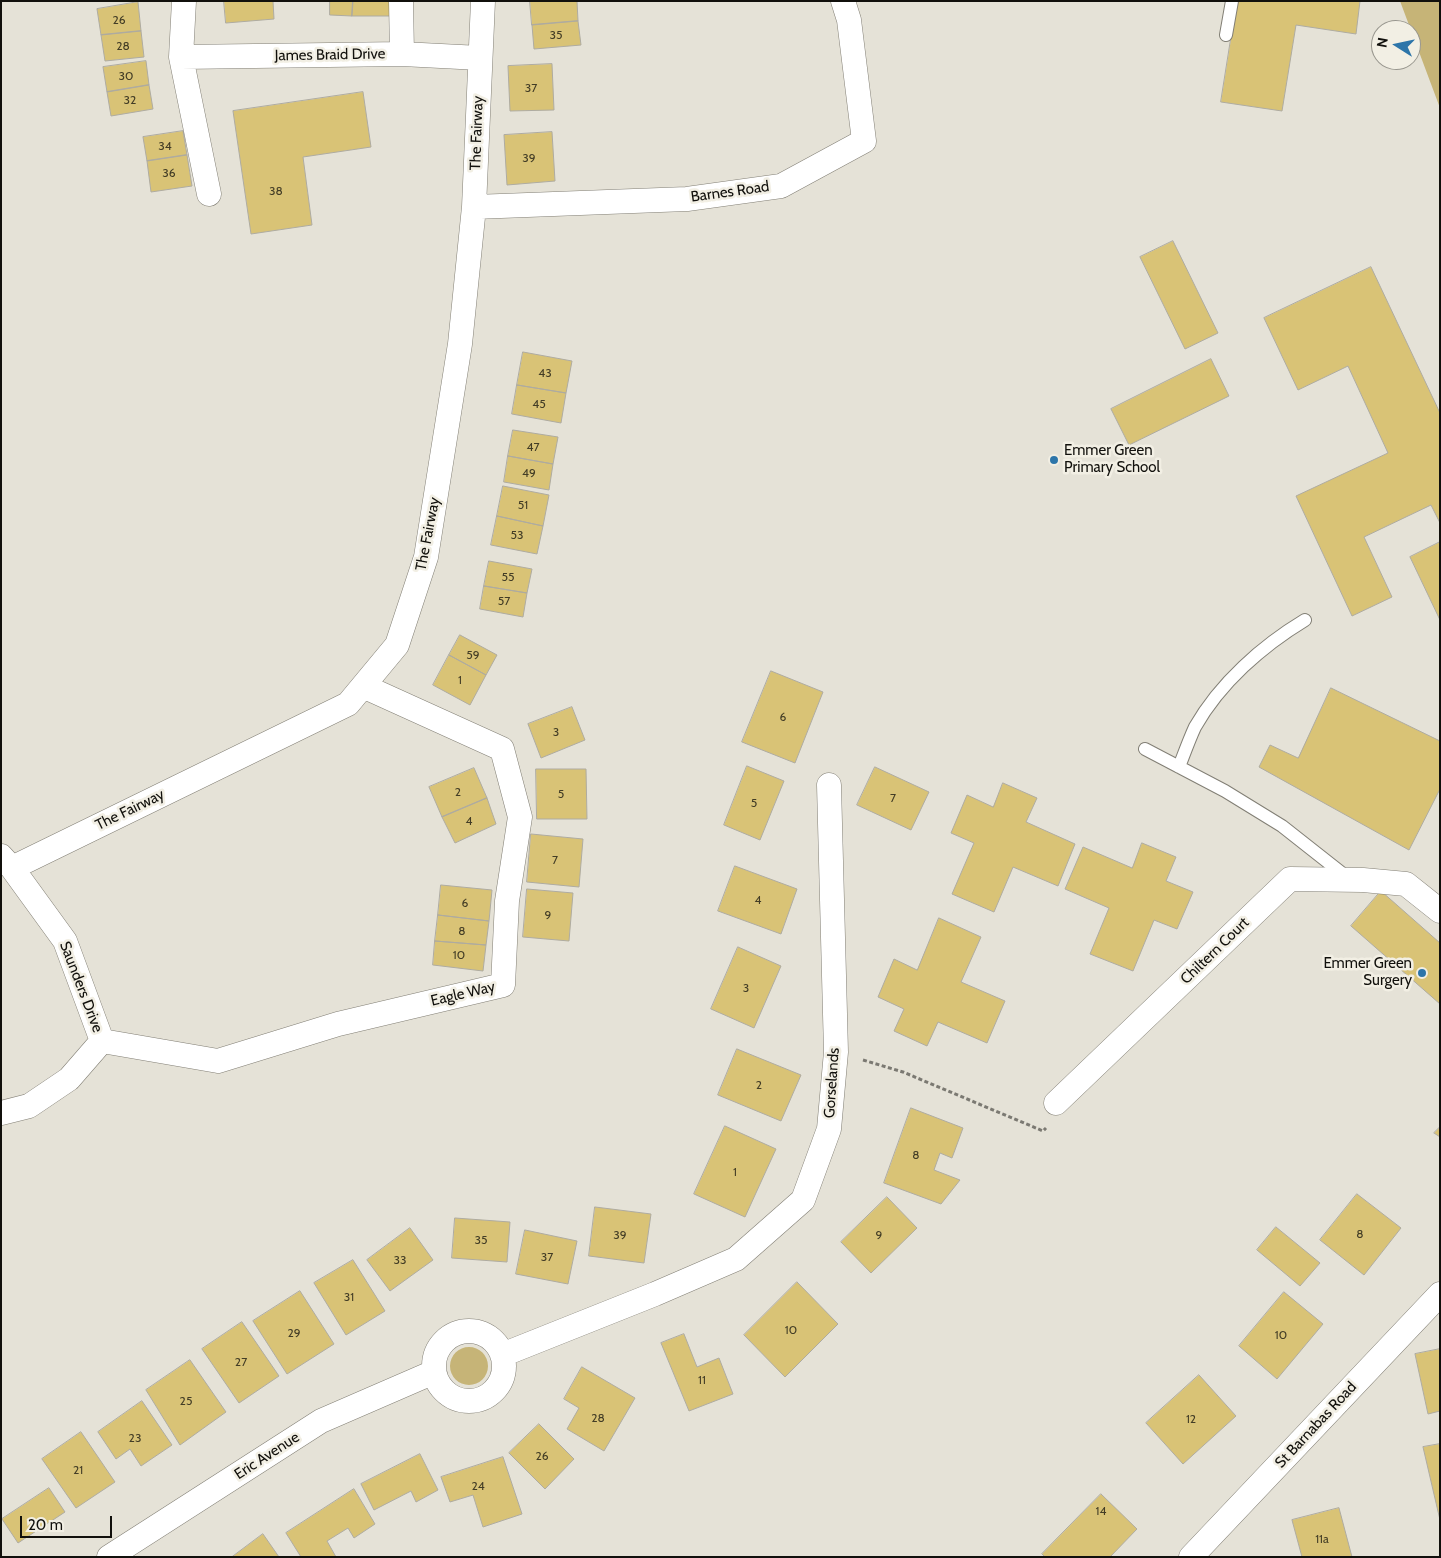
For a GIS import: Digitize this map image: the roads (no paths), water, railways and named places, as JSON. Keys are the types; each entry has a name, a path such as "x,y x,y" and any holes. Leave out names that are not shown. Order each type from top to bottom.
{"street":[{"path":"184,1 181,57 209,194"},
{"path":"401,1 402,54"},
{"name":"The Fairway","path":"6,862 348,704 397,645 426,558 460,344 474,207 483,1"},
{"name":"Barnes Road","path":"474,207 687,199 781,186 864,141 849,20 843,1"},
{"name":"James Braid Drive","path":"181,57 402,54 480,58"},
{"name":"Eagle Way","path":"102,1041 218,1061 338,1024 503,985 507,901 520,817 502,749 364,686"},
{"name":"Gorselands","path":"502,1355 655,1294 736,1259 803,1200 829,1129 836,1052 829,785"},
{"name":"Saunders Drive","path":"1,1114 29,1106 69,1079 102,1041 65,942 6,862"},
{"name":"Chiltern Court","path":"1056,1103 1290,879 1350,880 1406,884 1440,911"},
{"name":"St Barnabas Road","path":"1191,1557 1440,1294"},
{"path":"466,1331 483,1334 496,1345 502,1355 503,1372 496,1388 488,1396 477,1400 466,1401 455,1398 445,1392 438,1383 434,1372 434,1361 438,1350 454,1334 466,1331"},
{"name":"Eric Avenue","path":"109,1557 321,1421 434,1372"}],"lane":[{"path":"1226,35 1232,1"},
{"path":"1179,767 1195,728 1212,702 1230,680 1255,656 1284,633 1305,620"},
{"path":"1145,749 1225,791 1282,826 1350,880"}],"place":[{"name":"Emmer Green Primary School","path":"1054,460"},
{"name":"Emmer Green Surgery","path":"1422,973"}]}
